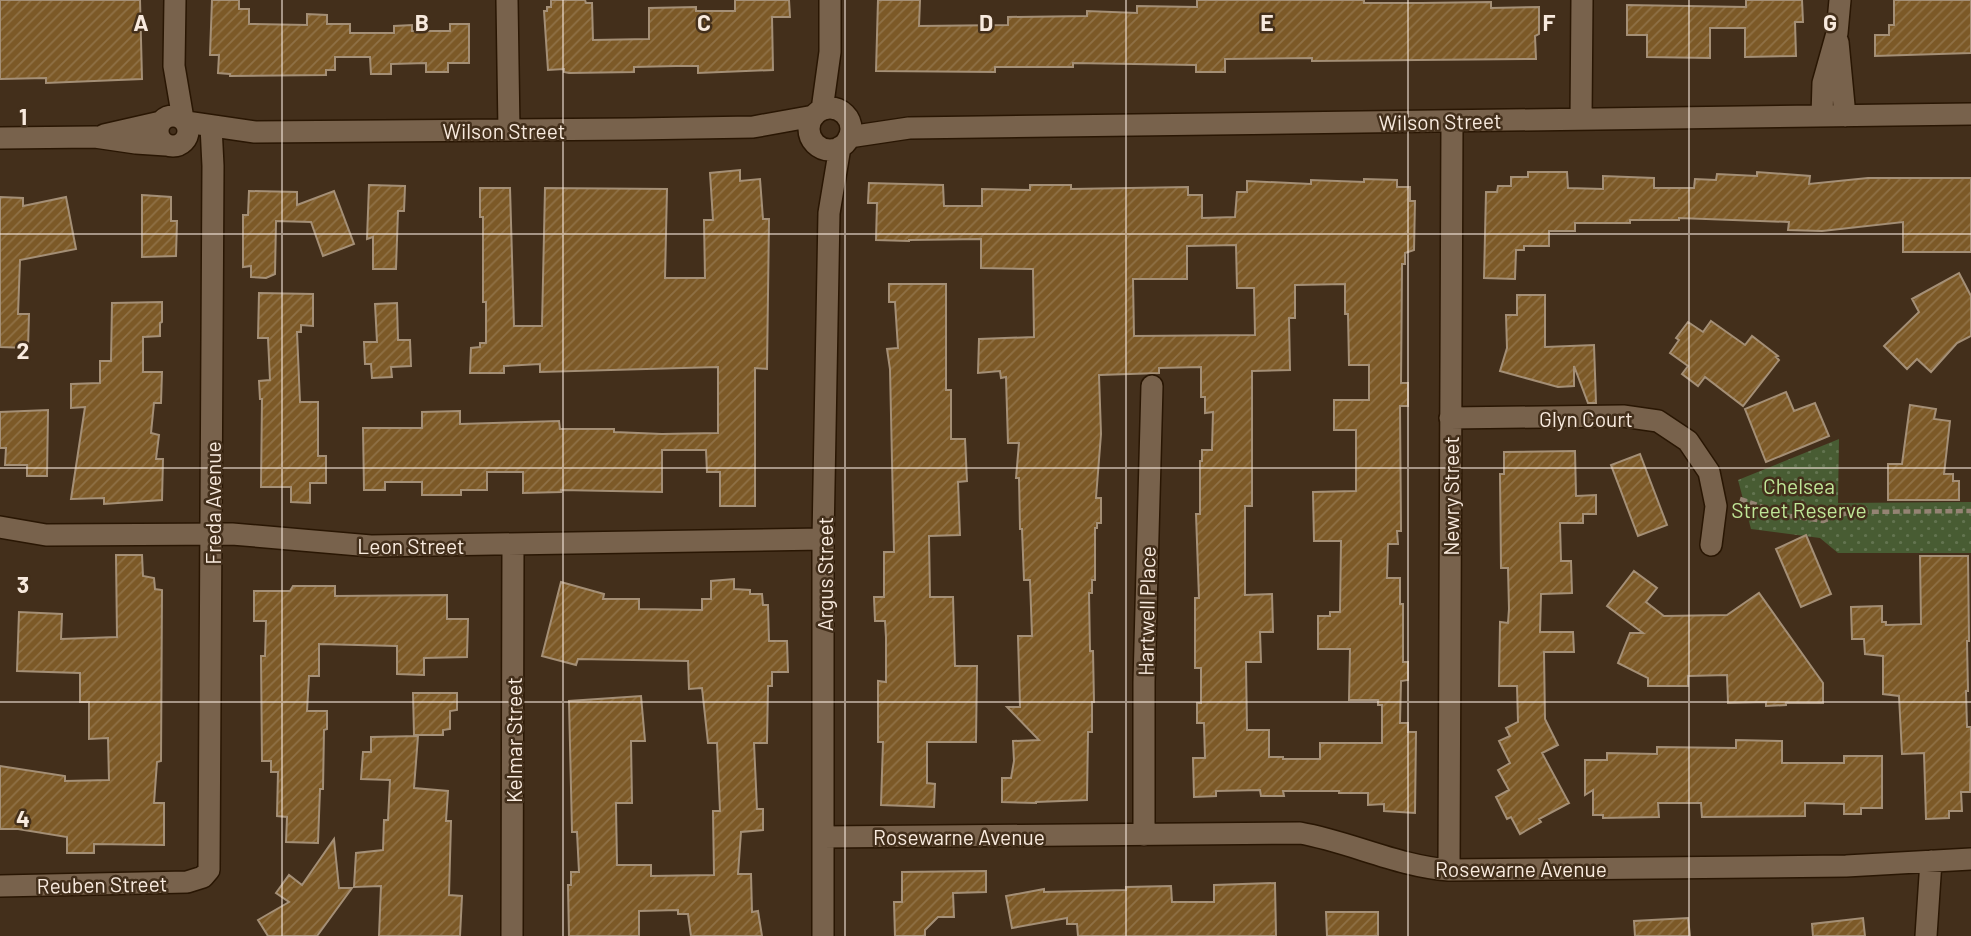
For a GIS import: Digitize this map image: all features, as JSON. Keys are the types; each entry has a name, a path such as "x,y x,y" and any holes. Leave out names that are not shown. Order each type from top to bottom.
{"street":[{"path":"174,145 158,132 174,120 167,93 174,66 175,0"},
{"path":"507,0 509,130"},
{"name":"Argus Street","path":"823,936 823,539 831,128 830,0"},
{"path":"1581,119 1582,0"},
{"path":"1822,116 1826,69 1837,33 1840,0"},
{"path":"1837,33 1844,82 1845,116"},
{"name":"Wilson Street","path":"0,138 95,137 174,145 211,133 255,132 909,128 1971,114"},
{"name":"Wilson Street","path":"95,137 174,120 211,133"},
{"name":"Newry Street","path":"1449,870 1452,121"},
{"name":"Freda Avenue","path":"203,877 209,870 210,861 211,133"},
{"name":"Hartwell Place","path":"1144,835 1144,682 1152,386"},
{"name":"Glyn Court","path":"1450,418 1623,416 1658,421 1688,440 1709,472 1716,506 1712,545"},
{"name":"Leon Street","path":"0,527 46,535 212,534 371,546 823,539"},
{"name":"Kelmar Street","path":"512,936 513,544"},
{"name":"Rosewarne Avenue","path":"823,837 1300,834 1318,836 1407,864 1449,870 1846,866 1971,859"},
{"path":"1926,936 1931,861"},
{"name":"Reuben Street","path":"0,886 187,882 203,877"}],"path":[{"path":"1740,499 1790,516 1823,521 1850,512 1971,511"}],"green space":[{"name":"Chelsea Street Reserve","path":"1839,439 1838,503 1971,502 1971,553 1838,553 1820,538 1751,529 1738,480"}],"building":[{"path":"0,0 140,0 142,79 46,83 46,78 0,79"},
{"path":"212,0 239,0 239,9 249,9 249,24 307,25 307,14 327,15 327,24 350,24 350,33 394,33 394,26 412,25 412,31 450,31 450,24 469,24 469,63 448,63 448,72 426,72 426,63 391,64 391,74 371,74 370,57 335,57 335,70 326,70 326,75 230,76 218,73 219,55 210,55"},
{"path":"551,0 585,0 586,3 592,3 593,40 649,39 649,8 696,7 696,11 735,11 735,0 789,0 790,17 772,17 773,70 698,73 698,66 676,66 634,67 634,72 569,73 564,72 564,69 548,70 544,11 551,7"},
{"path":"878,0 920,0 919,26 1008,25 1008,17 1087,16 1087,11 1137,13 1137,6 1197,7 1197,0 1491,2 1491,8 1539,7 1539,34 1535,36 1536,59 1225,59 1225,72 1196,72 1196,65 1073,63 1073,67 995,67 995,72 876,71"},
{"path":"1746,0 1802,0 1803,22 1795,22 1796,56 1745,57 1745,28 1710,28 1710,58 1647,57 1647,35 1627,35 1627,5 1746,7"},
{"path":"1894,0 1971,0 1971,53 1875,56 1875,35 1889,35 1889,25 1894,25"},
{"path":"740,170 740,181 760,179 763,219 769,219 767,369 755,368 755,506 720,506 720,472 707,472 706,450 662,450 662,492 561,490 523,493 523,472 487,472 487,490 461,490 461,495 422,495 422,482 385,482 385,490 364,490 363,428 422,428 422,412 460,411 460,424 559,421 560,429 614,429 614,432 662,434 718,433 718,367 540,372 540,364 504,366 504,373 470,373 471,348 486,343 480,188 510,188 514,326 542,326 545,188 667,189 665,278 705,278 704,220 713,220 710,173"},
{"path":"1528,172 1567,172 1568,188 1603,189 1603,176 1654,178 1654,188 1694,188 1695,179 1716,180 1717,174 1757,176 1757,172 1810,176 1809,184 1868,178 1971,178 1971,252 1903,252 1903,222 1822,231 1788,230 1789,222 1679,218 1630,220 1630,223 1575,223 1575,231 1549,231 1549,246 1524,246 1524,250 1516,250 1515,279 1484,278 1486,192 1497,192 1498,186 1511,186 1511,177 1528,177"},
{"path":"1364,179 1397,180 1397,187 1410,187 1410,201 1415,201 1414,250 1405,253 1405,264 1402,264 1401,383 1408,383 1408,406 1400,406 1401,531 1397,531 1398,544 1388,544 1387,578 1400,578 1403,662 1408,662 1408,680 1401,681 1400,723 1408,723 1408,732 1416,732 1415,813 1384,811 1384,804 1368,805 1368,793 1283,791 1284,796 1261,796 1260,790 1216,791 1216,796 1194,797 1193,758 1205,758 1204,723 1197,723 1197,703 1201,703 1201,668 1195,668 1195,598 1199,598 1196,514 1200,514 1202,450 1212,450 1213,412 1205,413 1205,397 1201,397 1201,367 1159,368 1159,373 1099,375 1101,434 1096,498 1101,498 1101,523 1097,523 1095,528 1095,580 1092,580 1092,593 1089,593 1094,702 1092,732 1088,732 1087,800 1002,802 1002,778 1011,778 1013,741 1039,740 1007,707 1020,707 1018,636 1032,636 1030,580 1024,580 1019,478 1016,478 1019,443 1008,443 1006,377 1001,378 1000,371 978,373 979,339 1034,337 1033,269 981,268 981,239 876,240 877,203 868,203 869,183 943,185 944,206 982,206 982,189 1030,190 1030,185 1071,185 1071,189 1188,187 1188,195 1202,195 1202,218 1235,217 1237,192 1247,192 1247,181 1311,184 1311,180 1364,182","holes":["1236,245 1237,288 1254,288 1255,335 1134,336 1133,279 1187,279 1187,246","1345,284 1349,365 1369,365 1369,400 1334,400 1334,430 1356,430 1356,491 1313,492 1314,541 1341,541 1340,612 1330,612 1330,616 1318,616 1318,649 1350,649 1349,700 1378,700 1378,705 1382,705 1382,743 1320,743 1320,759 1269,757 1269,730 1247,730 1246,662 1261,662 1260,632 1273,632 1272,594 1245,595 1245,506 1252,506 1252,371 1290,370 1289,318 1295,318 1295,285"]},
{"path":"369,185 405,186 404,211 398,211 396,269 373,269 373,237 367,239"},
{"path":"249,191 297,192 297,205 334,191 354,244 323,256 311,222 276,221 275,274 266,278 251,277 251,266 243,267 243,215 248,215"},
{"path":"142,195 171,197 171,221 177,221 176,256 142,257"},
{"path":"0,197 23,198 23,206 66,197 76,249 20,260 18,314 29,314 28,348 0,347"},
{"path":"1959,273 1971,296 1971,336 1957,343 1931,372 1917,359 1907,369 1884,346 1919,312 1912,299"},
{"path":"889,284 946,284 946,390 951,390 951,439 965,439 967,481 958,482 960,535 929,536 930,597 953,597 955,666 977,666 976,742 927,742 927,783 935,784 934,807 881,805 883,742 878,742 878,681 886,682 886,637 885,621 875,621 874,597 884,597 884,552 894,552 890,369 887,349 898,348 895,302 889,302"},
{"path":"259,293 313,294 313,326 301,325 301,332 297,332 300,402 318,402 318,456 326,456 326,483 310,483 310,503 291,502 291,487 261,487 262,399 259,381 270,380 268,338 258,338"},
{"path":"1517,295 1545,295 1545,347 1594,345 1596,403 1588,403 1574,366 1574,386 1558,387 1500,371 1507,348 1506,315 1517,315"},
{"path":"162,302 160,336 143,337 143,372 162,372 161,403 154,403 151,433 159,435 156,459 163,459 162,500 104,504 104,498 71,499 85,407 71,408 71,384 100,383 100,361 111,361 112,303"},
{"path":"397,303 398,340 410,340 411,366 391,367 392,377 372,378 371,364 365,364 364,342 377,342 375,304"},
{"path":"1711,321 1745,345 1752,336 1778,356 1776,357 1779,360 1743,406 1705,377 1698,386 1682,374 1688,366 1670,353 1679,340 1676,338 1688,322 1703,332"},
{"path":"1786,392 1794,411 1815,403 1829,436 1766,462 1745,409"},
{"path":"1910,405 1936,409 1934,419 1950,421 1944,474 1953,474 1953,481 1959,481 1959,500 1888,500 1888,464 1902,464"},
{"path":"48,410 47,476 27,476 27,465 5,465 6,448 0,448 0,412"},
{"path":"1575,451 1576,496 1596,495 1596,514 1583,514 1583,523 1560,523 1561,561 1571,561 1572,593 1541,594 1540,632 1573,632 1574,652 1544,652 1545,719 1558,745 1542,753 1569,803 1539,819 1541,822 1520,834 1511,817 1507,819 1496,797 1509,790 1498,770 1510,763 1499,741 1510,736 1506,728 1518,722 1517,686 1499,686 1500,622 1508,623 1509,609 1508,568 1501,568 1500,474 1504,474 1504,452"},
{"path":"1640,454 1667,525 1638,536 1611,465"},
{"path":"1806,535 1831,594 1801,607 1776,549"},
{"path":"116,555 142,555 143,576 154,578 155,589 162,590 161,761 157,762 154,803 164,803 164,845 94,844 94,853 67,853 67,837 18,829 0,829 0,766 65,776 65,781 109,780 108,738 89,739 89,702 80,702 80,673 17,671 19,612 62,614 61,639 117,637"},
{"path":"1920,556 1968,556 1969,641 1966,691 1967,727 1971,727 1970,792 1961,792 1962,811 1949,811 1949,818 1926,819 1924,753 1902,754 1899,696 1883,694 1883,656 1865,654 1864,639 1852,639 1851,607 1882,606 1882,622 1886,622 1886,625 1921,624"},
{"path":"1634,571 1657,588 1646,602 1664,616 1727,615 1759,593 1823,683 1823,703 1766,706 1766,702 1728,703 1727,675 1688,676 1688,686 1648,686 1648,678 1618,663 1630,633 1643,633 1607,606"},
{"path":"734,579 734,589 750,590 750,594 762,594 763,605 768,605 769,641 787,641 788,672 772,672 772,686 768,686 767,743 754,743 757,809 763,809 763,830 741,832 738,874 751,874 752,912 758,911 762,936 691,936 688,914 678,914 678,910 639,911 639,936 569,936 568,885 571,885 571,872 579,872 577,832 572,832 569,701 641,696 645,741 631,741 632,803 616,803 617,865 651,865 651,876 714,875 713,811 720,811 717,743 708,743 702,688 689,689 688,661 578,659 576,665 542,656 561,582 604,594 603,599 639,599 639,609 702,610 702,599 711,599 711,581"},
{"path":"293,586 335,586 335,596 447,595 447,619 468,619 467,657 424,658 424,675 397,674 397,646 319,644 319,676 309,676 307,711 327,711 318,843 286,842 287,817 277,816 278,772 271,772 271,761 262,761 261,656 265,656 266,621 254,621 254,591 290,591"},
{"path":"413,693 457,693 457,710 450,711 450,729 443,730 443,735 414,735"},
{"path":"418,736 414,788 448,791 446,821 451,821 449,895 462,896 460,936 379,936 381,886 354,887 356,853 383,850 384,820 388,820 390,780 361,779 363,752 371,752 371,737"},
{"path":"1736,740 1782,741 1782,763 1844,763 1844,756 1882,756 1882,808 1861,808 1861,814 1844,814 1844,804 1805,803 1805,816 1702,817 1701,803 1658,803 1659,817 1603,818 1603,815 1593,815 1593,790 1585,795 1585,760 1607,760 1607,753 1657,754 1657,747 1736,748"},
{"path":"334,839 339,888 352,888 317,936 268,936 258,920 289,902 276,893 289,875 302,885"},
{"path":"986,871 986,892 953,893 954,917 938,917 925,930 925,936 895,936 894,902 902,902 902,872"},
{"path":"1275,883 1276,936 1078,936 1077,924 1067,924 1067,918 1012,928 1006,896 1044,889 1044,892 1171,886 1172,902 1214,902 1214,885"},
{"path":"1326,912 1378,912 1378,936 1327,936"},
{"path":"1688,918 1690,936 1635,936 1634,921"},
{"path":"1863,918 1865,936 1813,936 1812,924"}]}
